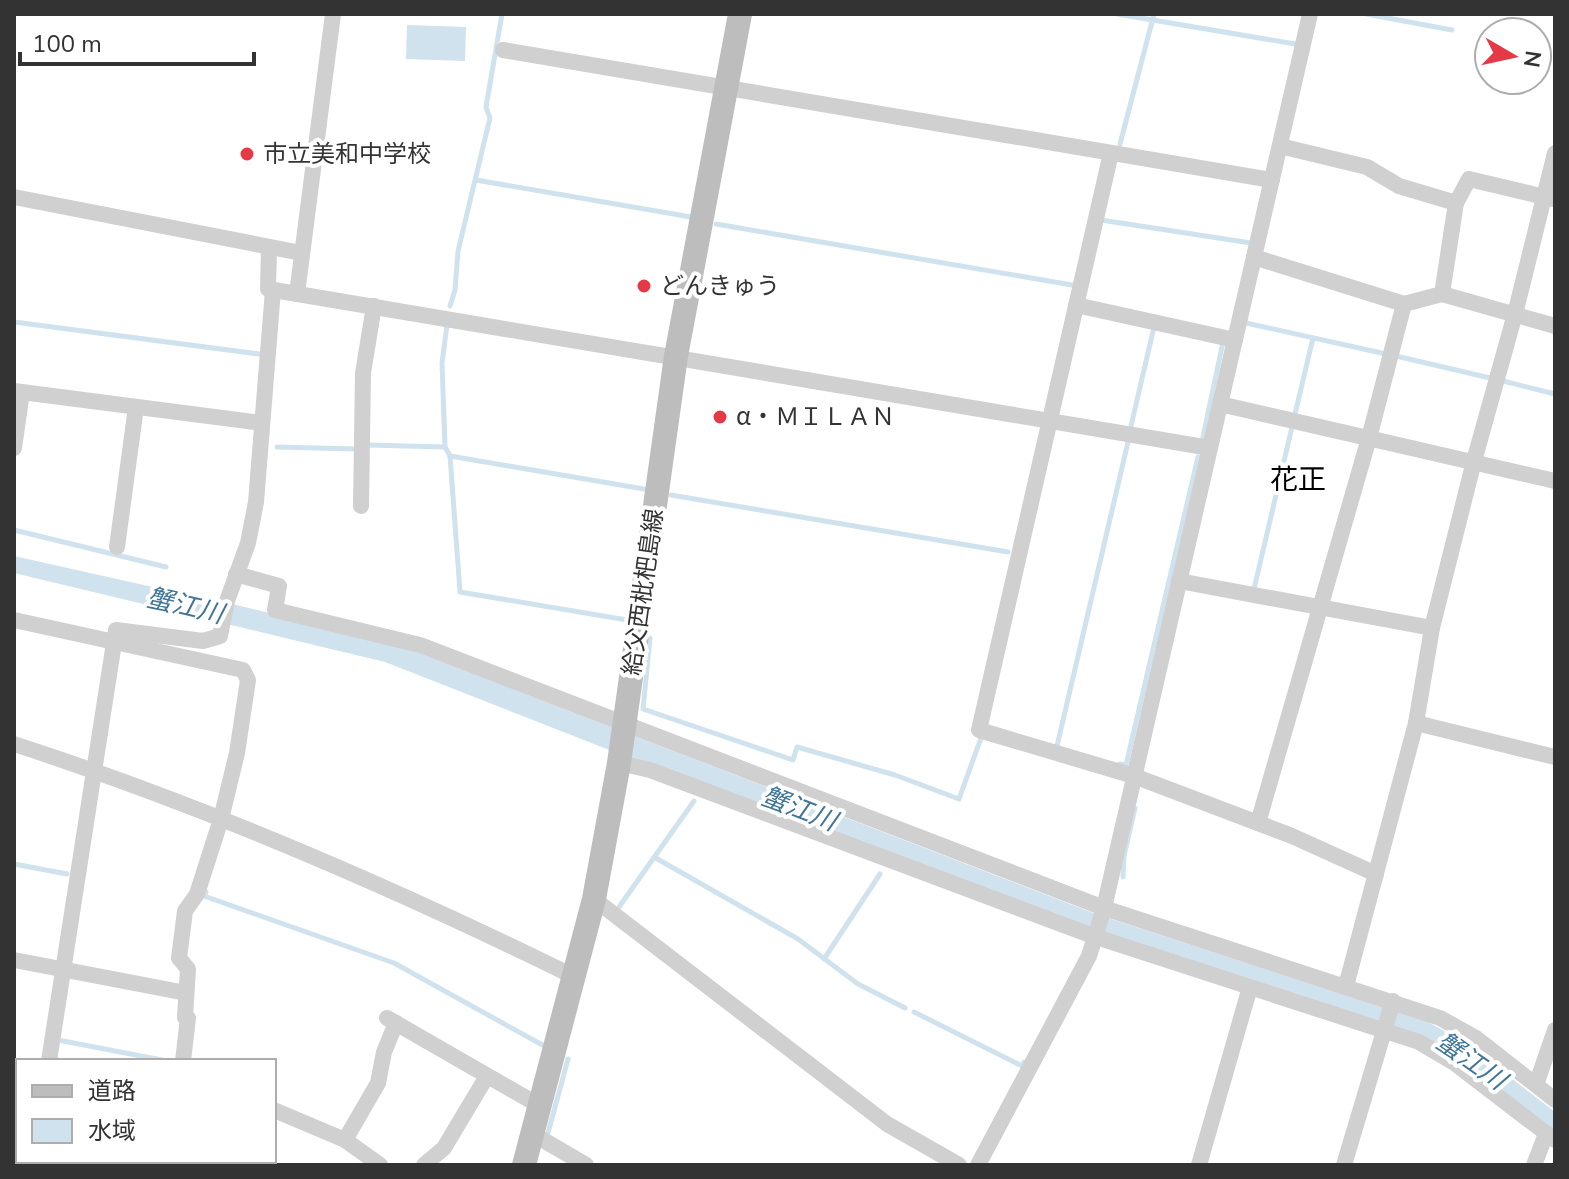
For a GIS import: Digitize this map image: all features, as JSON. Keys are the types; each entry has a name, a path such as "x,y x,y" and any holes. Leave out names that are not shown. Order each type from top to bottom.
{"main road":[{"name":"給父西枇杷島線","path":"524,1165 594,899 619,763 676,356 740,14"}],"street":[{"path":"297,294 333,14"},
{"path":"978,1165 1089,956 1104,908 1310,14"},
{"path":"503,50 1272,180"},
{"path":"1280,146 1367,167 1399,186 1456,203"},
{"path":"1111,153 979,730 1134,776 1258,823 1376,874"},
{"path":"1346,986 1416,723 1432,628 1474,461 1550,198 1555,153"},
{"path":"1442,294 1456,203 1469,179 1550,198"},
{"path":"14,197 301,253"},
{"path":"269,247 268,289 1210,448"},
{"path":"1254,257 1404,304 1442,294 1555,326"},
{"path":"49,1059 116,630 203,641 220,636 227,601 248,543 256,502 273,290"},
{"path":"1258,823 1369,438 1404,304"},
{"path":"1076,305 1235,340"},
{"path":"361,506 363,373 374,306"},
{"path":"14,448 18,392 262,423"},
{"path":"1220,404 1555,481"},
{"path":"117,547 136,407"},
{"path":"236,574 279,586 275,610 420,645 1104,908 1440,1018 1476,1038 1555,1100"},
{"path":"1179,581 1432,628"},
{"path":"14,620 243,670 248,680 237,753 221,819 197,894 185,911 179,958 188,969 185,1017 188,1018 183,1059"},
{"path":"1416,723 1555,757"},
{"path":"14,744 93,769 221,819 440,910 575,977"},
{"path":"619,763 650,770 1093,936 1384,1028 1419,1042 1453,1062 1551,1137 1534,1165"},
{"path":"594,899 887,1124 959,1165"},
{"path":"14,960 186,993"},
{"path":"1199,1165 1250,987"},
{"path":"1344,1165 1392,1002"},
{"path":"345,1140 378,1083 392,1021 540,1106"},
{"path":"1536,1085 1555,1030"},
{"path":"424,1165 444,1148 487,1076"},
{"path":"276,1111 345,1140 380,1165"},
{"path":"533,1134 586,1165"}],"water":[{"path":"407,25 466,27 465,61 406,59"},
{"name":"蟹江川","path":"14,556 183,592 376,639 419,653 1096,914 1428,1022 1466,1043 1555,1112 1555,1132 1456,1058 1101,934 617,753 385,662 14,573"}],"waterway":[{"path":"450,306 455,290 458,251 490,118 486,107 502,14"},
{"path":"1117,14 1295,44"},
{"path":"1120,144 1154,14"},
{"path":"1366,14 1452,30"},
{"path":"476,180 691,217"},
{"path":"1101,220 1251,243"},
{"path":"716,224 1072,285"},
{"path":"14,322 259,354"},
{"path":"1246,323 1386,354"},
{"path":"445,447 442,363 447,325"},
{"path":"1131,426 1154,327"},
{"path":"1295,414 1313,338"},
{"path":"1203,437 1223,342"},
{"path":"1395,359 1396,356 1490,378"},
{"path":"1503,381 1555,394"},
{"path":"1254,589 1292,427"},
{"path":"1057,746 1128,442"},
{"path":"368,445 445,447 450,456 644,489"},
{"path":"277,447 356,449"},
{"path":"450,456 460,592 627,620"},
{"path":"1120,764 1126,765 1198,457"},
{"path":"671,495 1008,552"},
{"path":"14,530 166,567"},
{"path":"650,638 643,709 793,760 797,747 895,775 959,799 981,738"},
{"path":"619,907 694,801"},
{"path":"1123,877 1124,856 1135,808"},
{"path":"654,857 798,939 858,984 905,1008"},
{"path":"14,864 67,874"},
{"path":"824,959 880,874"},
{"path":"206,892 204,896 394,963 546,1047"},
{"path":"914,1012 1022,1066 1024,1062"},
{"path":"58,1040 157,1059"},
{"path":"548,1133 568,1059"}],"place":[{"name":"市立美和中学校","path":"247,154"},
{"name":"どんきゅう","path":"644,286"},
{"name":"α・ＭＩＬＡＮ","path":"720,417"}],"district":[{"name":"花正","path":"1298,480"}]}
